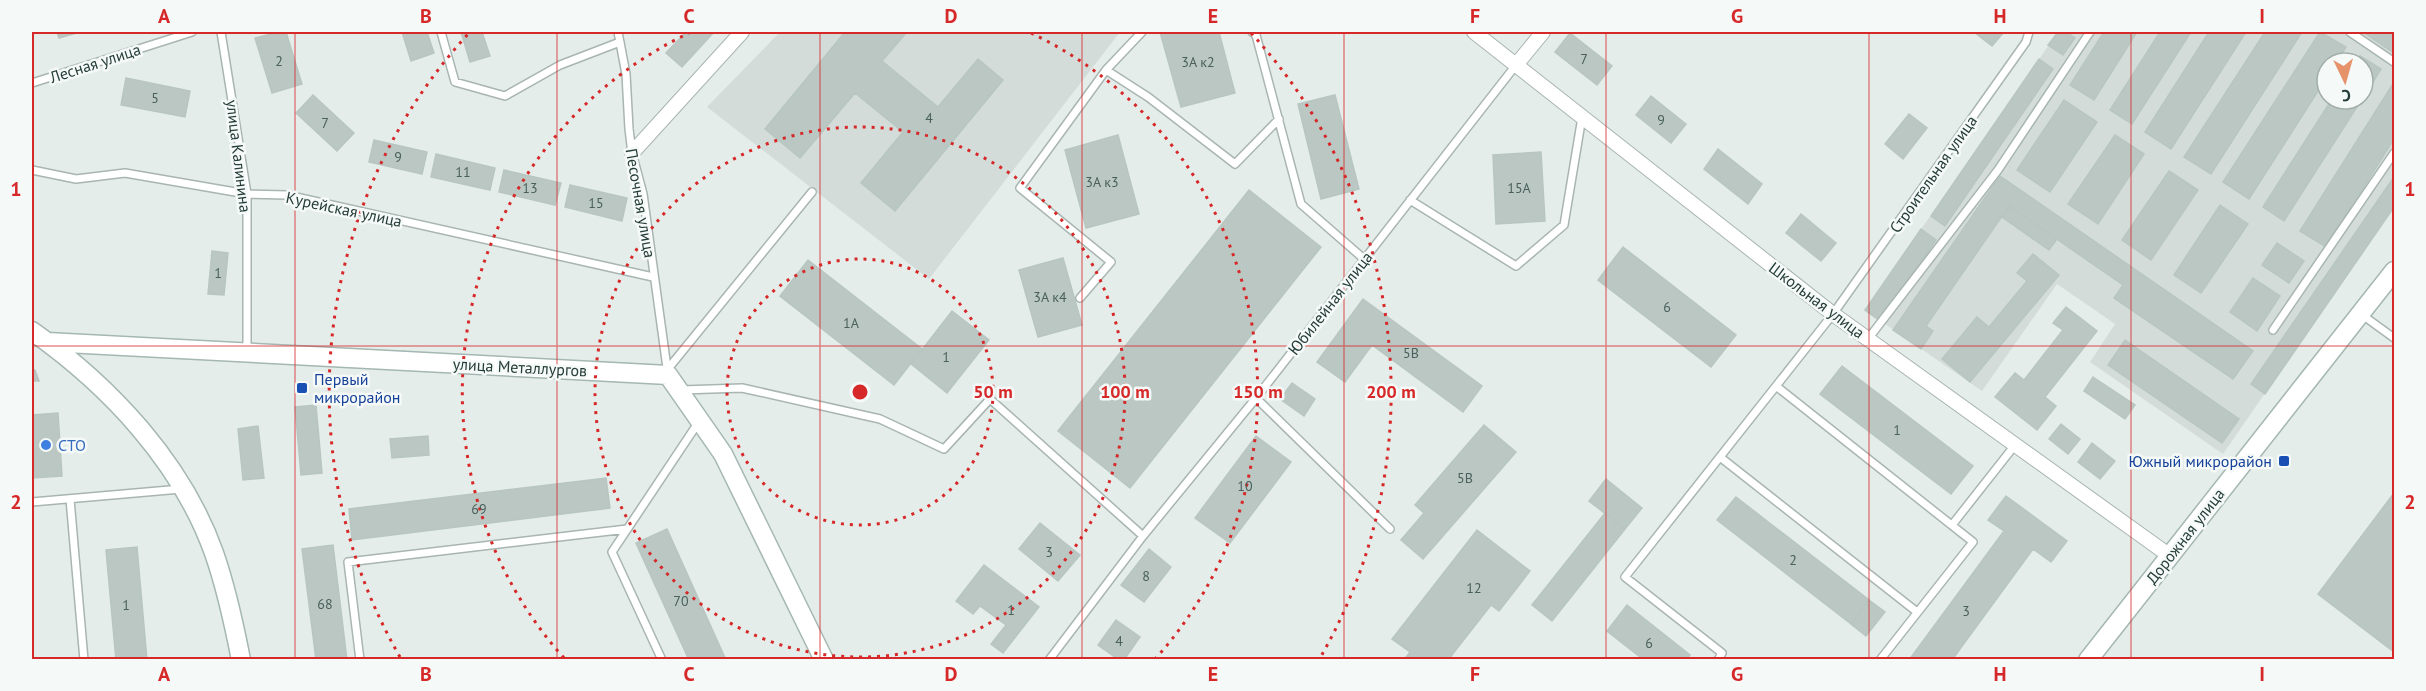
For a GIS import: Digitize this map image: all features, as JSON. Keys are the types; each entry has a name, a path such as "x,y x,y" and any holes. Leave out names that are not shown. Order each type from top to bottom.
{"street":[{"path":"632,153 742,32"},
{"name":"Школьная улица","path":"1474,32 1833,314 2170,556"},
{"name":"Юбилейная улица","path":"1516,65 1543,32"},
{"name":"Дорожная улица","path":"2088,660 2394,271"},
{"path":"39,337 106,393 153,444 183,489 214,553 241,660"},
{"name":"улица Металлургов","path":"39,337 248,352 667,372"},
{"path":"667,372 723,454 824,660"}],"lane":[{"name":"Лесная улица","path":"32,83 192,32"},
{"name":"улица Калинина","path":"221,32 247,194 248,352"},
{"path":"441,32 455,82 505,96 560,65 620,42"},
{"name":"Песочная улица","path":"618,32 626,74 632,153 643,194 667,372"},
{"path":"1080,298 1111,262 1020,188 1106,70 1142,32"},
{"path":"1252,32 1256,35 1301,204 1364,259"},
{"name":"Строительная улица","path":"1718,660 1722,653 1625,577 1833,314 2026,42 2029,32"},
{"path":"1868,339 1998,170 2090,32"},
{"path":"2350,32 2394,62"},
{"name":"Юбилейная улица","path":"1049,660 1143,536 1256,398 1516,65"},
{"path":"1106,70 1148,97 1236,164 1278,119"},
{"path":"1410,200 1516,266 1564,225 1582,117"},
{"path":"2273,330 2394,153"},
{"name":"Курейская улица","path":"32,170 76,178 125,172 247,194 286,195 653,278"},
{"path":"667,372 812,192"},
{"path":"2361,314 2394,338"},
{"path":"1776,386 1973,542 1880,660"},
{"path":"678,390 742,388 880,419 944,449 990,399 1143,536"},
{"path":"1256,398 1390,530"},
{"path":"662,660 612,552 700,420"},
{"path":"1952,525 2015,445"},
{"path":"1720,457 1917,612"},
{"path":"32,502 183,489"},
{"path":"69,499 84,660"},
{"path":"360,660 348,562 627,529"}],"shaded area":[{"path":"780,32 1120,32 929,279 707,107"},
{"path":"2058,32 2394,32 2394,207 2223,454 2090,362 2115,324 2057,284 1982,391 1865,310"}],"building":[{"path":"57,32 80,32 59,38"},
{"path":"286,32 302,84 272,93 255,38"},
{"path":"402,32 427,32 434,53 411,61"},
{"path":"461,32 482,32 490,56 470,62"},
{"path":"686,32 714,32 682,67 666,53"},
{"path":"845,32 907,32 882,61 938,107 978,59 1003,80 895,211 861,183 903,132 855,93 800,158 765,129"},
{"path":"1160,32 1219,32 1235,93 1181,107"},
{"path":"1974,32 2004,32 1992,46"},
{"path":"2058,32 2066,32 2075,38 2063,55 2048,45"},
{"path":"2104,32 2137,32 2094,100 2070,85"},
{"path":"2160,32 2191,32 2132,124 2110,110"},
{"path":"2209,32 2246,32 2171,149 2145,132"},
{"path":"2265,32 2302,32 2211,174 2184,157"},
{"path":"2320,32 2346,47 2344,51 2315,51 2315,96 2249,199 2223,182"},
{"path":"2363,32 2394,32 2394,53"},
{"path":"1570,33 1612,66 1597,85 1555,52"},
{"path":"2039,59 2053,69 1945,226 1931,216"},
{"path":"2375,65 2381,69 2375,79"},
{"path":"126,78 190,91 185,117 121,105"},
{"path":"2394,82 2394,139 2326,247 2300,231"},
{"path":"313,95 354,133 337,151 296,113"},
{"path":"1335,95 1359,189 1321,199 1298,104"},
{"path":"1651,96 1686,124 1671,143 1636,115"},
{"path":"2064,100 2097,122 2050,192 2017,170"},
{"path":"2324,111 2354,111 2284,221 2263,207"},
{"path":"1909,114 1927,128 1903,159 1885,144"},
{"path":"1118,135 1139,214 1086,228 1065,150"},
{"path":"2115,135 2144,154 2098,224 2068,204"},
{"path":"374,140 427,152 422,174 369,162"},
{"path":"1718,149 1762,184 1748,204 1704,169"},
{"path":"1541,152 1545,221 1496,224 1493,155"},
{"path":"436,154 495,168 490,190 431,177"},
{"path":"504,170 561,183 555,205 499,192"},
{"path":"2169,171 2198,190 2151,260 2122,240"},
{"path":"2000,176 2253,351 2233,379 2114,298 2123,285 2009,206 1926,326 1933,331 1921,349 1893,330"},
{"path":"2394,177 2394,207 2265,394 2251,384"},
{"path":"570,185 627,198 622,221 565,207"},
{"path":"1249,190 1321,247 1130,488 1058,431"},
{"path":"2220,205 2248,224 2201,293 2174,275"},
{"path":"2009,206 2057,239 2049,250 2002,217"},
{"path":"1801,214 1836,243 1821,261 1786,233"},
{"path":"1921,229 1936,240 1880,321 1865,310"},
{"path":"2277,243 2304,261 2289,283 2262,265"},
{"path":"1623,247 1736,335 1711,367 1598,280"},
{"path":"212,251 228,253 224,295 208,294"},
{"path":"2033,254 2059,275 1970,382 1942,359 1977,317 1989,327 2027,281 2017,273"},
{"path":"1063,258 1082,325 1038,337 1019,270"},
{"path":"808,260 922,349 894,385 780,296"},
{"path":"2253,278 2280,296 2257,331 2230,312"},
{"path":"1363,299 1482,386 1463,412 1372,345 1345,382 1317,362"},
{"path":"2066,307 2097,331 2045,397 2056,406 2037,430 1995,397 2015,373 2024,380 2063,330 2053,323"},
{"path":"952,311 989,340 947,393 911,364"},
{"path":"2125,340 2239,419 2222,443 2108,365"},
{"path":"1842,366 1973,466 1951,494 1820,394"},
{"path":"32,369 35,370 39,381 32,381"},
{"path":"2093,377 2135,405 2125,419 2084,391"},
{"path":"1292,383 1315,399 1304,416 1280,399"},
{"path":"316,405 322,473 301,475 295,407"},
{"name":"СТО","path":"58,413 62,476 32,478 32,415"},
{"path":"2061,424 2080,439 2068,454 2049,439"},
{"path":"1484,425 1516,452 1423,559 1401,540 1424,513 1415,505"},
{"path":"258,426 264,478 243,480 238,429"},
{"path":"428,436 429,455 392,458 390,439"},
{"path":"1256,436 1291,462 1230,543 1195,518"},
{"path":"2092,443 2115,461 2100,479 2078,462"},
{"path":"606,478 610,508 352,540 349,509"},
{"path":"1606,479 1642,508 1625,529 1589,501"},
{"path":"2394,493 2394,652 2318,594"},
{"path":"2006,496 2067,541 2051,562 2033,549 1952,660 1909,660 2004,531 1988,520"},
{"path":"1736,497 1869,600 1851,624 1717,520"},
{"path":"1605,513 1625,529 1552,621 1532,605"},
{"path":"1040,523 1080,555 1058,581 1019,549"},
{"path":"667,529 726,660 689,660 636,543"},
{"path":"1477,530 1530,571 1499,611 1491,605 1448,660 1404,660 1410,652 1392,639"},
{"path":"333,545 347,660 316,660 302,549"},
{"path":"137,547 147,660 116,660 106,550"},
{"path":"1149,549 1171,567 1144,602 1121,585"},
{"path":"984,565 1039,607 1003,653 991,644 1006,625 980,606 973,614 956,601"},
{"path":"1869,600 1885,612 1866,636 1851,624"},
{"path":"1627,605 1690,655 1687,660 1644,660 1607,631"},
{"path":"1116,620 1140,637 1124,660 1119,660 1098,645"}],"place":[{"name":"Первый микрорайон","path":"302,388"},
{"name":"СТО","path":"46,445"},
{"name":"Южный микрорайон","path":"2284,461"}]}
